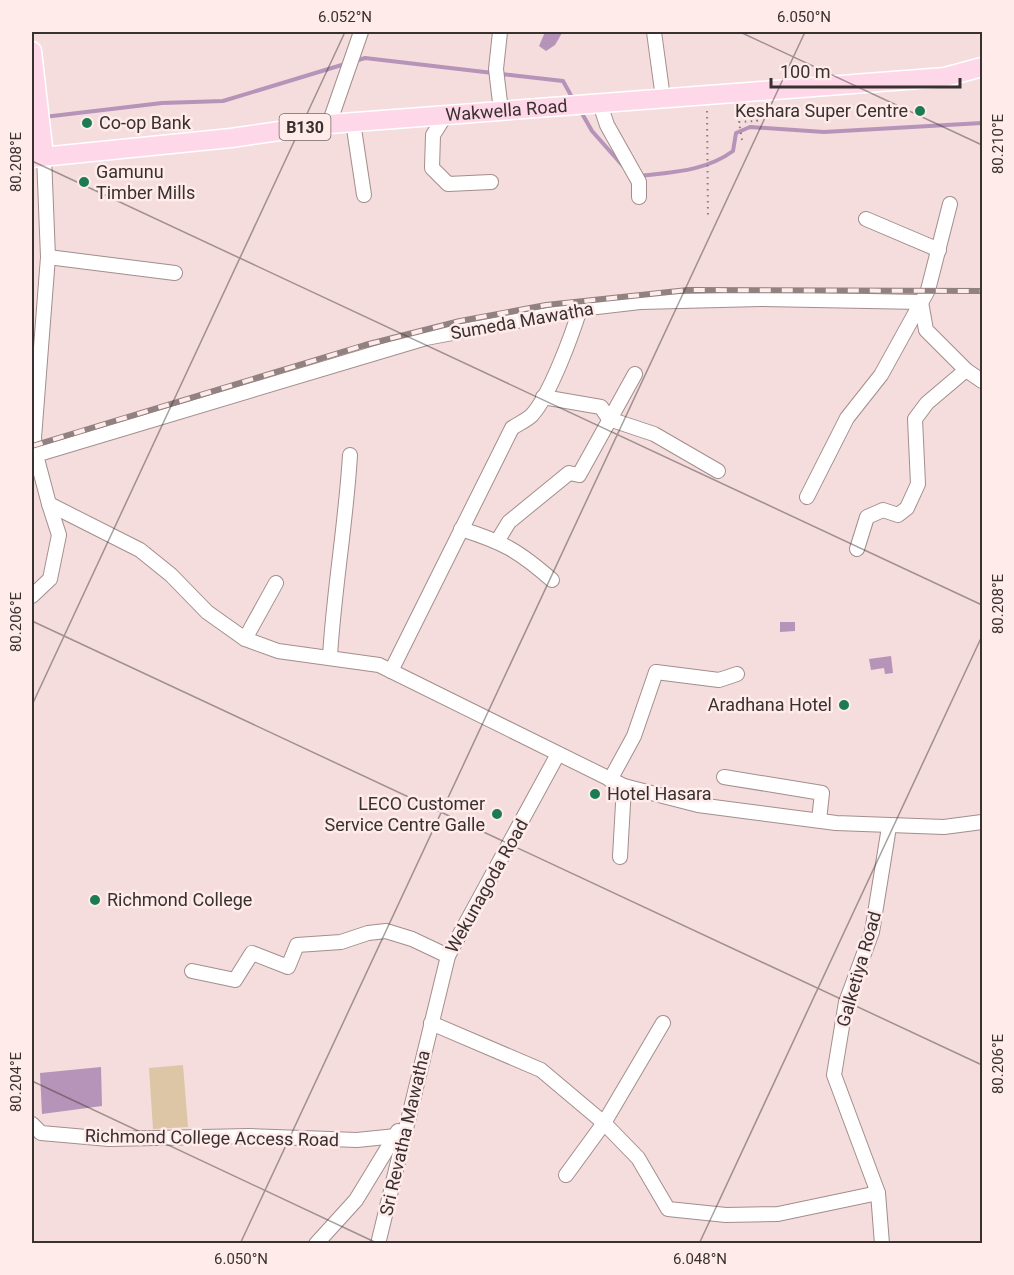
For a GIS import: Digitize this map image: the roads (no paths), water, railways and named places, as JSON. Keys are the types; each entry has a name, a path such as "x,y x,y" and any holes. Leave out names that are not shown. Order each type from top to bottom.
{"main road":[{"path":"32,51 38,157"},
{"name":"Wakwella Road","path":"38,157 231,138 329,124 945,77 982,67"}],"street":[{"path":"329,124 361,32"},
{"path":"500,32 496,69 501,111"},
{"path":"654,32 663,99"},
{"path":"600,104 607,125 637,177 639,197"},
{"path":"445,116 433,135 432,168 448,184 491,182"},
{"path":"353,122 364,195"},
{"path":"32,596 51,579 59,535 34,456 33,439 48,257 38,157"},
{"path":"807,497 847,418 881,375 928,290 950,204"},
{"path":"866,219 939,250"},
{"path":"48,257 175,273"},
{"name":"Sumeda Mawatha","path":"34,456 426,338 580,309 640,302 761,299 921,302"},
{"path":"921,302 926,330 966,370 982,381"},
{"path":"391,671 512,428 532,416 543,397 571,340 580,309"},
{"path":"857,549 867,517 883,510 898,515 907,508 918,484 915,419 927,403 966,370"},
{"path":"498,540 509,522 569,473 579,475 635,374"},
{"path":"543,397 601,406 609,419 654,434 718,471"},
{"path":"330,657 334,590 347,508 351,455"},
{"path":"49,504 140,550 171,575 207,612 245,639 279,651 379,665 624,786 698,805 889,827 944,827 982,822"},
{"path":"461,529 498,540 521,553 552,580"},
{"path":"245,639 276,583"},
{"path":"610,780 634,736 656,672 719,680 737,674"},
{"name":"Wekunagoda Road","path":"431,1023 448,956 558,754"},
{"path":"724,777 822,793 819,819"},
{"path":"620,857 624,786"},
{"name":"Galketiya Road","path":"882,1244 878,1193 834,1075 846,1002 872,932 889,827"},
{"path":"192,971 235,980 252,953 288,967 297,945 341,942 368,933 386,931 412,939 448,956"},
{"path":"431,1023 541,1070 604,1123 638,1158 668,1209 726,1215 778,1214 878,1193"},
{"name":"Sri Revatha Mawatha","path":"378,1244 431,1023"},
{"path":"566,1175 604,1123 663,1023"},
{"path":"316,1244 356,1200 396,1136 426,1044"},
{"name":"Richmond College Access Road","path":"32,1124 41,1133 109,1139 249,1136 357,1140 396,1136"}],"waterway":[{"path":"355,61 365,58 493,73"},
{"path":"44,117 162,103 223,101 345,64"},
{"path":"501,74 563,81 573,99"},
{"path":"580,110 592,131 623,166"},
{"path":"640,176 677,172 712,163 733,151 736,133 750,127 824,132 982,123"}],"railway":[{"path":"32,446 365,345 460,321 546,305 688,290 982,291"}],"place":[{"name":"Keshara Super Centre","path":"920,111"},
{"name":"Co-op Bank","path":"87,123"},
{"name":"Gamunu Timber Mills","path":"84,182"},
{"name":"Aradhana Hotel","path":"844,705"},
{"name":"Hotel Hasara","path":"595,794"},
{"name":"LECO Customer Service Centre Galle","path":"497,814"},
{"name":"Richmond College","path":"95,900"}]}
